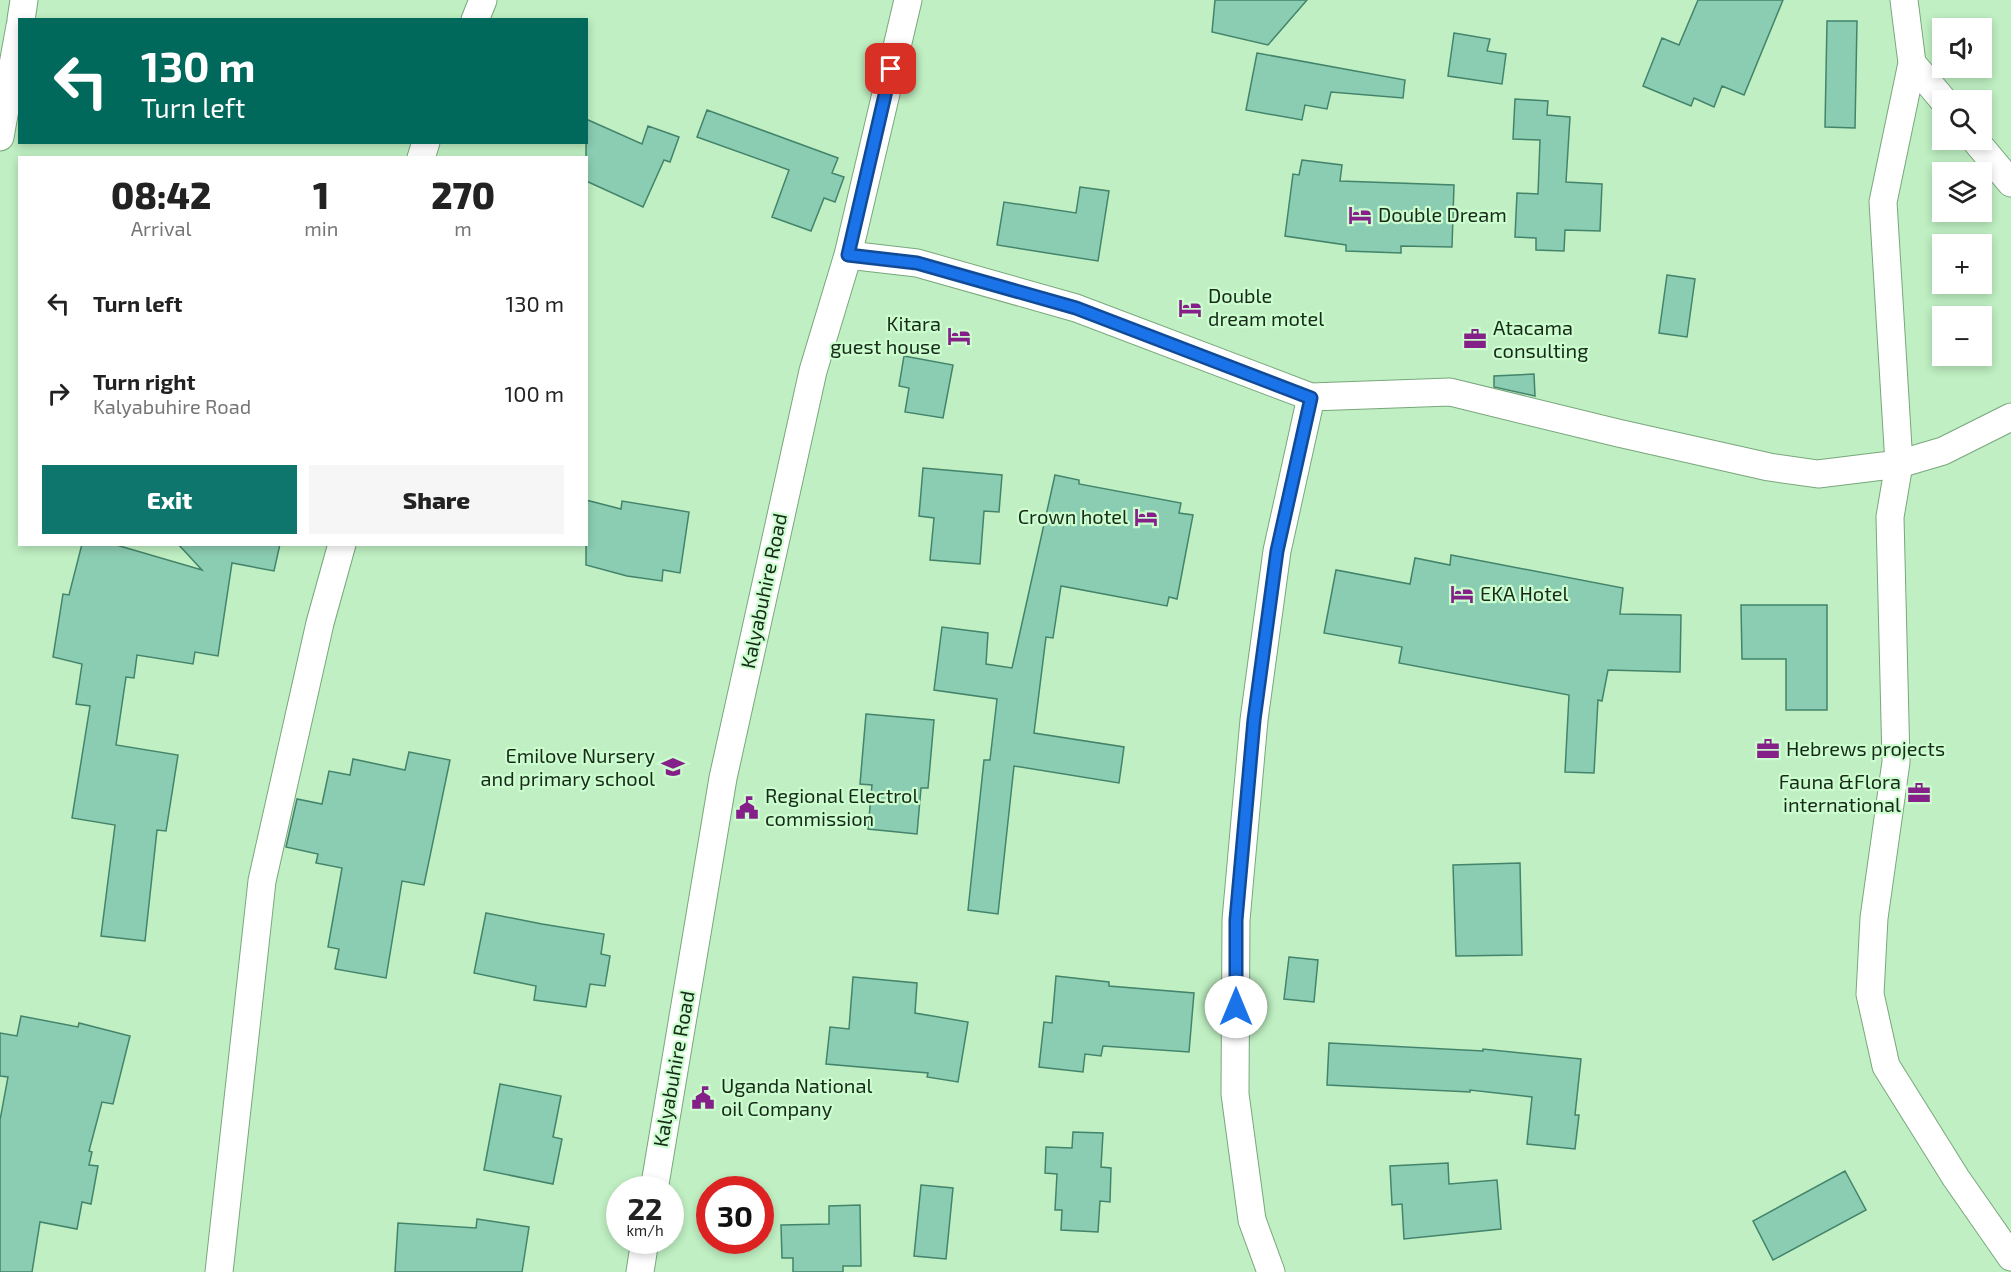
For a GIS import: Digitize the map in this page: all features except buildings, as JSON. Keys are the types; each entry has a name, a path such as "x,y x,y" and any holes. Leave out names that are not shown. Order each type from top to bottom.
{"street":[{"path":"21,18 24,0"},
{"path":"476,18 483,0"},
{"name":"Kalyabuhire Road","path":"656,1176 723,778 813,371 848,255 908,0"},
{"path":"1904,0 1912,63 1883,202 1899,464 1890,517 1896,762 1874,918 1870,994 1886,1066 1956,1178 2011,1257"},
{"path":"0,137 18,38"},
{"path":"1912,63 1935,90"},
{"path":"1983,150 2011,183"},
{"path":"848,255 917,263 1076,308 1311,398 1450,392 1769,467 1818,474 1899,464 1943,451 2011,417"},
{"path":"1271,1272 1252,1220 1235,1094 1236,920 1254,720 1277,551 1311,398"},
{"path":"219,1272 262,881 320,623 341,546"},
{"path":"640,1272 643,1254"}],"place":[{"name":"Double Dream","path":"1360,215"},
{"name":"Double dream motel","path":"1190,308"},
{"name":"Kitara guest house","path":"959,336"},
{"name":"Atacama consulting","path":"1475,339"},
{"name":"Crown hotel","path":"1146,517"},
{"name":"EKA Hotel","path":"1462,594"},
{"name":"Hebrews projects","path":"1768,749"},
{"name":"Emilove Nursery and primary school","path":"673,767"},
{"name":"Fauna &Flora international","path":"1919,793"},
{"name":"Regional Electrol commission","path":"747,808"},
{"name":"Uganda National oil Company","path":"703,1098"}],"route":[{"path":"891,69 848,255 917,263 1076,308 1311,398 1277,551 1254,720 1236,920 1236,1007"}]}
